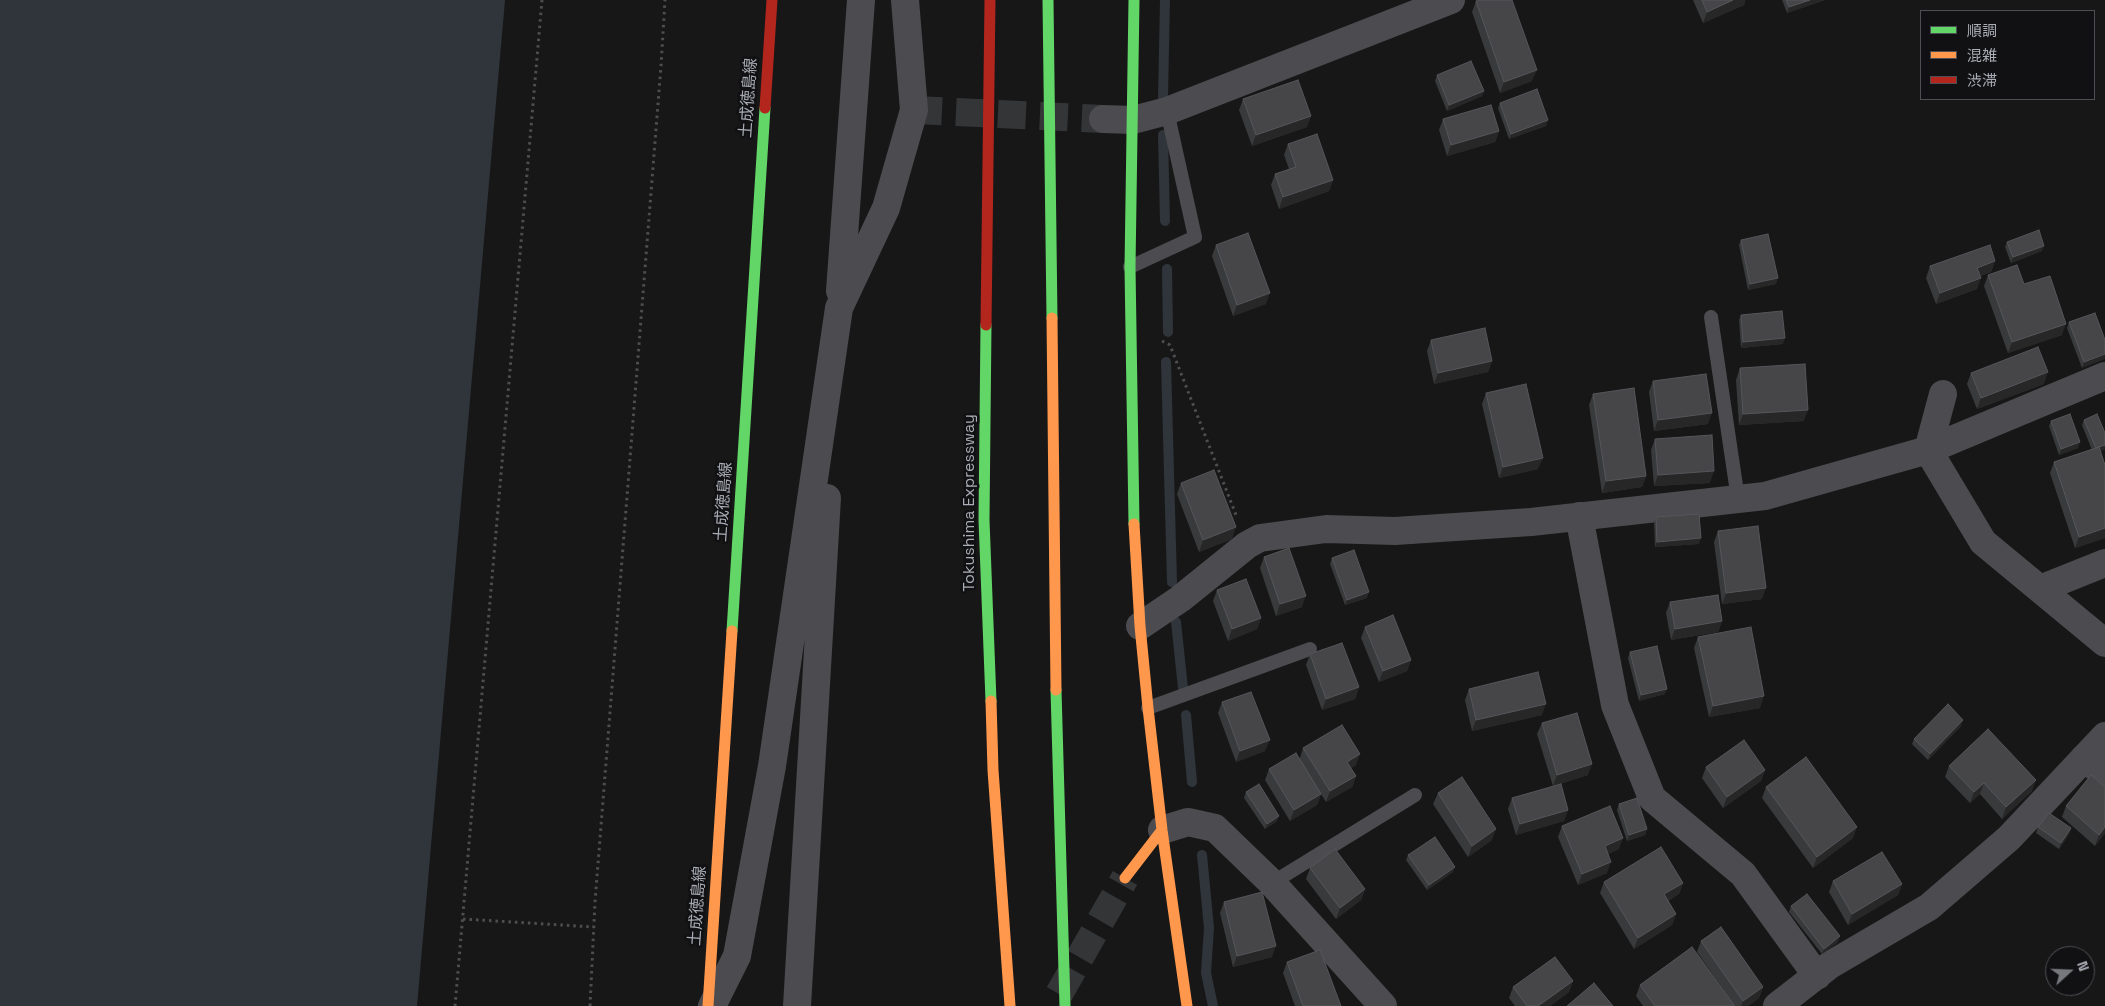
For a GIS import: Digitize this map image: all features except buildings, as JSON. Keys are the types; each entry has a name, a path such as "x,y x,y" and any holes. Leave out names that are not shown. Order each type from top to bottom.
{"main road":[{"name":"土成徳島線","path":"708,1006 772,0"},
{"name":"Tokushima Expressway","path":"990,0 984,520 993,770 1010,1006"},
{"path":"1048,0 1056,767 1065,1006"},
{"path":"1134,0 1130,267 1133,512 1140,626 1148,708 1162,830 1187,1006"},
{"path":"1125,878 1162,830"}],"street":[{"path":"797,1006 839,308 861,0"},
{"path":"712,1006 737,956 772,766 839,308 886,208 914,110 905,0"},
{"path":"1103,119 1133,120 1167,112 1451,0"},
{"path":"1140,626 1180,600 1247,546 1260,538 1326,529 1395,530 1579,516 1765,496 1928,450 2105,376"},
{"path":"1942,394 1928,450 1983,542 2105,643"},
{"path":"1579,516 1615,705 1652,798 1743,874 1817,976"},
{"path":"2040,589 2105,563"},
{"path":"1777,1006 1830,965 1929,907 2094,766 2105,736"},
{"path":"1162,830 1188,822 1215,828 1272,884 1383,1006"}],"lane":[{"path":"1130,267 1195,237 1167,112"},
{"path":"1711,317 1738,499"},
{"path":"1148,708 1310,649"},
{"path":"1272,884 1415,795"}],"path":[{"path":"455,1006 542,0"},
{"path":"590,1006 594,927 661,76 665,0"},
{"path":"1131,328 1170,345 1247,546"},
{"path":"463,919 594,927"}],"shaded area":[{"path":"0,0 505,0 417,1006 0,1006"}],"waterway":[{"path":"1163,98 1165,0"},
{"path":"1163,135 1165,221"},
{"path":"1167,269 1168,332"},
{"path":"1166,362 1172,582"},
{"path":"1176,622 1183,688"},
{"path":"1186,715 1192,782"},
{"path":"1202,855 1209,928 1206,973 1213,1006"}],"tunnel":[{"path":"914,110 1103,119"},
{"path":"1059,994 1125,878"}],"traffic: fast":[{"path":"1048,0 1052,318"},
{"path":"1134,0 1130,267 1134,524"},
{"path":"732,631 765,108"},
{"path":"986,325 984,520 991,701"},
{"path":"1056,690 1065,1006"}],"traffic: slow":[{"path":"1052,318 1056,690"},
{"path":"1134,524 1140,626 1148,708 1162,830 1187,1006"},
{"path":"708,1006 732,631"},
{"path":"991,701 993,770 1010,1006"},
{"path":"1125,878 1162,830"}],"traffic: jam":[{"path":"765,108 772,0"},
{"path":"986,325 990,0"}]}
